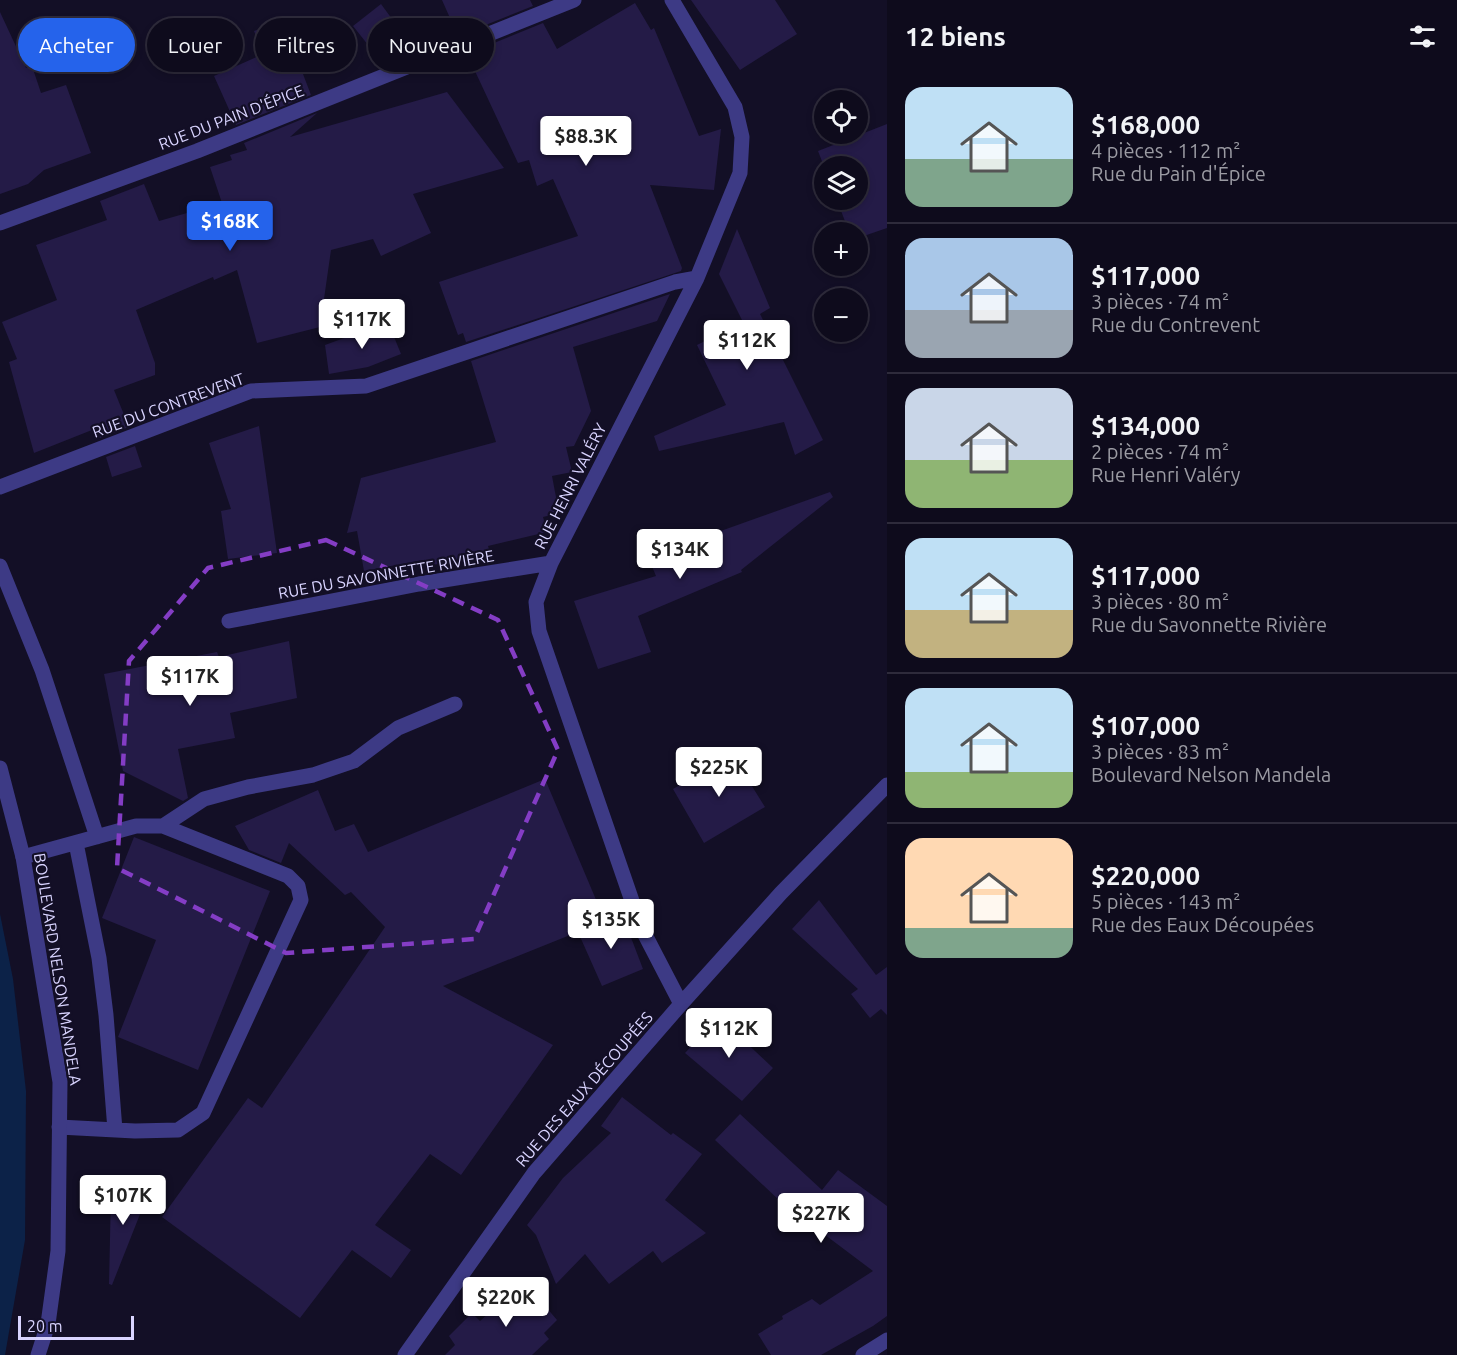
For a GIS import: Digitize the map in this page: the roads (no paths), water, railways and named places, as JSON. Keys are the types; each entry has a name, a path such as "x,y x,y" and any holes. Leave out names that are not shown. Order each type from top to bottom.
{"street":[{"name":"RUE DU PAIN D'ÉPICE","path":"0,223 197,151 574,0"},
{"name":"RUE HENRI VALÉRY","path":"672,0 735,107 742,137 740,173 697,278 550,564 536,602 539,632 641,927 681,1004"},
{"name":"RUE DU CONTREVENT","path":"0,487 251,392 366,386 675,282 697,278"},
{"name":"RUE DU SAVONNETTE RIVIÈRE","path":"229,621 419,584 550,564"},
{"path":"0,566 42,670 98,837"},
{"path":"163,826 204,799 248,787 313,775 354,761 398,728 454,704"},
{"name":"BOULEVARD NELSON MANDELA","path":"0,768 23,857 60,1082 58,1251 48,1324 38,1355"},
{"name":"RUE DES EAUX DÉCOUPÉES","path":"405,1355 534,1173 781,893 887,785"},
{"path":"23,857 136,826 163,826 288,876 298,886 301,900 203,1113 178,1130 59,1127"},
{"path":"76,843 99,958 115,1130"},
{"path":"862,1355 887,1340"}],"water":[{"path":"0,914 13,979 26,1091 25,1240 5,1355 0,1355"}]}
